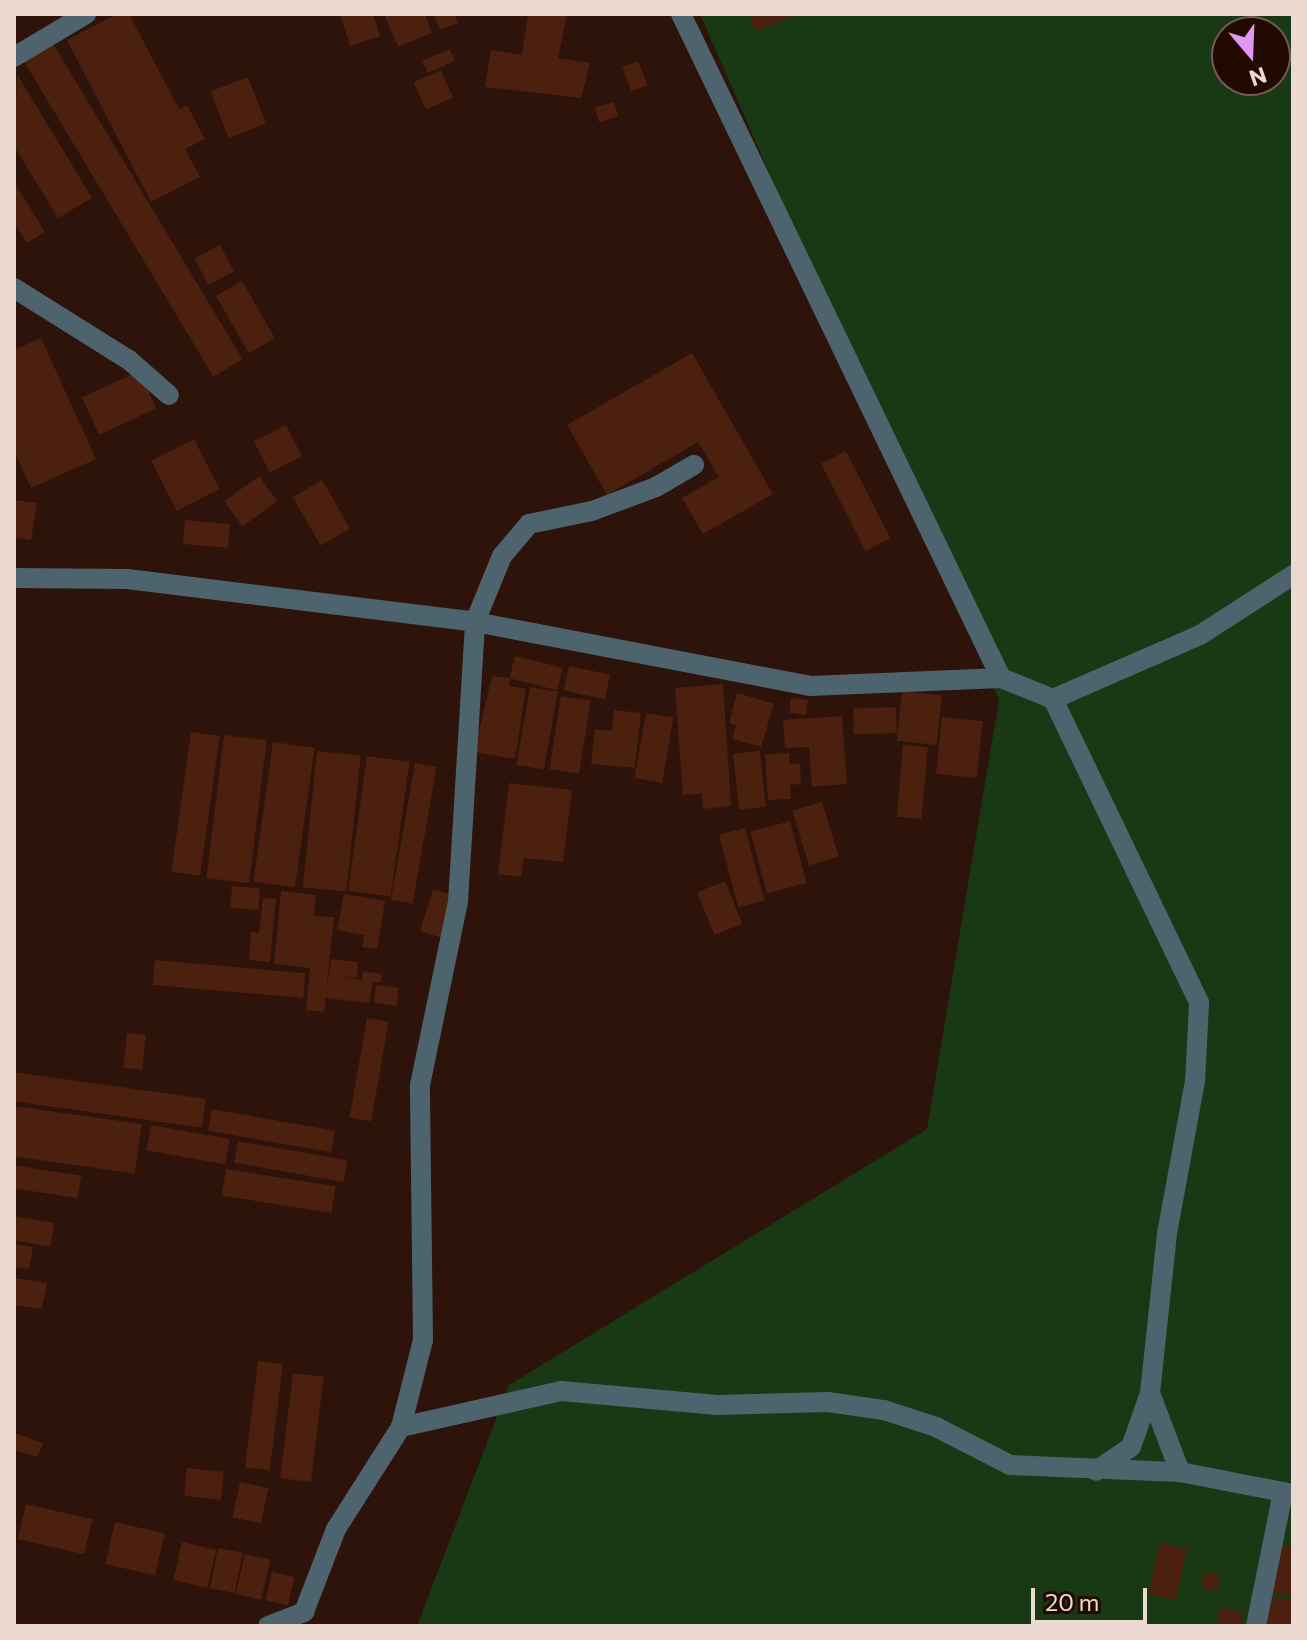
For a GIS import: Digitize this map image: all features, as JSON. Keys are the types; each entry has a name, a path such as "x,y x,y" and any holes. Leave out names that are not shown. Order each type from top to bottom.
{"street":[{"path":"14,57 86,14"},
{"path":"681,14 1001,678"},
{"path":"14,288 129,360 169,395"},
{"path":"268,1626 304,1612 336,1529 401,1427 423,1340 420,1085 458,902 475,622 502,556 529,524 592,511 656,487 694,465"},
{"path":"1053,699 1200,635 1293,575"},
{"path":"14,578 127,579 475,622 810,686 1001,678 1053,699 1199,1003 1195,1081 1167,1234 1150,1393 1131,1447 1096,1471"},
{"path":"401,1427 561,1391 717,1405 828,1402 884,1410 936,1427 1010,1465 1096,1471 1180,1472 1288,1493 1256,1626"},
{"path":"1150,1393 1180,1472"}],"green space":[{"path":"700,14 1293,14 1293,1626 417,1626 509,1385 927,1129 999,700"}],"building":[{"path":"117,14 129,14 179,109 187,105 205,139 185,149 200,177 151,202 67,40"},
{"path":"340,14 373,14 380,36 350,46"},
{"path":"384,14 425,14 432,33 398,47"},
{"path":"433,14 454,14 458,23 440,30"},
{"path":"528,14 567,14 558,58 590,63 581,98 485,87 491,50 522,55"},
{"path":"759,14 798,14 756,31 749,18"},
{"path":"52,42 243,359 213,377 23,60"},
{"path":"450,49 455,61 427,73 422,61"},
{"path":"638,61 647,85 631,91 622,67"},
{"path":"441,70 453,97 426,110 414,82"},
{"path":"17,74 92,198 58,218 14,146"},
{"path":"248,77 266,124 229,138 211,91"},
{"path":"614,102 618,116 599,122 595,108"},
{"path":"14,182 45,232 27,243 14,223"},
{"path":"220,245 234,271 208,285 194,259"},
{"path":"242,281 275,338 249,353 216,296"},
{"path":"41,338 96,459 31,488 14,450 14,350"},
{"path":"692,353 773,494 703,534 682,498 719,477 698,442 607,495 567,425"},
{"path":"139,371 156,408 99,435 82,398"},
{"path":"286,425 302,456 270,473 254,441"},
{"path":"194,439 219,489 177,511 151,461"},
{"path":"846,451 890,538 866,551 821,464"},
{"path":"259,476 277,501 242,526 224,501"},
{"path":"322,480 350,528 321,545 293,497"},
{"path":"14,500 37,503 31,540 14,538"},
{"path":"185,520 230,524 228,548 183,544"},
{"path":"515,656 563,668 557,690 509,678"},
{"path":"569,666 610,675 605,699 564,690"},
{"path":"492,676 510,678 509,686 526,689 515,759 474,752"},
{"path":"723,684 731,806 703,809 702,794 683,795 675,688"},
{"path":"530,687 558,692 544,770 516,765"},
{"path":"902,691 942,695 937,745 897,741"},
{"path":"737,693 774,704 761,747 732,739 736,726 729,723"},
{"path":"561,696 591,701 579,774 549,769"},
{"path":"791,698 808,700 806,715 789,713"},
{"path":"896,707 897,733 854,734 853,709"},
{"path":"614,710 641,713 635,768 591,764 595,729 612,731"},
{"path":"646,713 674,718 662,783 635,778"},
{"path":"842,716 847,784 812,787 809,747 785,748 783,720"},
{"path":"942,717 983,721 977,778 936,774"},
{"path":"191,732 220,736 200,876 171,872"},
{"path":"224,735 267,740 249,883 206,878"},
{"path":"273,742 315,748 295,887 253,882"},
{"path":"903,745 928,747 922,819 897,817"},
{"path":"317,751 361,756 346,892 303,887"},
{"path":"760,751 766,807 739,810 733,754"},
{"path":"789,753 789,764 800,764 801,784 790,785 791,799 768,800 765,754"},
{"path":"367,756 410,762 391,897 348,891"},
{"path":"415,763 437,767 413,904 391,900"},
{"path":"509,783 572,790 563,862 524,858 521,877 498,874"},
{"path":"822,802 839,857 809,866 792,811"},
{"path":"790,821 807,883 767,893 750,832"},
{"path":"745,828 764,900 738,907 719,835"},
{"path":"725,881 742,924 714,935 697,892"},
{"path":"232,886 260,888 258,910 230,908"},
{"path":"433,889 453,895 440,937 420,931"},
{"path":"281,891 316,895 314,916 334,917 326,993 331,959 358,962 357,978 341,977 362,980 363,971 382,974 381,982 373,982 369,1003 326,998 324,1012 306,1010 310,968 274,964"},
{"path":"344,894 385,901 377,949 362,947 364,935 337,930"},
{"path":"263,898 276,899 270,962 249,960 251,932 259,933"},
{"path":"155,960 305,973 303,998 153,985"},
{"path":"376,985 399,988 397,1006 374,1003"},
{"path":"367,1018 389,1022 371,1121 349,1117"},
{"path":"127,1033 146,1035 142,1070 123,1068"},
{"path":"14,1072 206,1099 202,1128 14,1101"},
{"path":"14,1106 142,1124 135,1173 14,1156"},
{"path":"212,1109 335,1131 331,1152 208,1131"},
{"path":"151,1125 230,1139 225,1164 146,1151"},
{"path":"238,1141 347,1160 343,1182 234,1163"},
{"path":"14,1165 81,1176 78,1198 14,1188"},
{"path":"226,1169 336,1186 331,1213 222,1196"},
{"path":"14,1216 54,1223 50,1247 14,1240"},
{"path":"14,1244 33,1247 29,1269 14,1267"},
{"path":"14,1278 47,1283 42,1309 14,1305"},
{"path":"258,1361 283,1364 270,1470 245,1467"},
{"path":"293,1373 324,1377 311,1482 280,1478"},
{"path":"14,1433 43,1443 38,1457 14,1450"},
{"path":"187,1468 224,1472 221,1500 184,1496"},
{"path":"240,1482 268,1488 261,1523 233,1517"},
{"path":"26,1504 92,1519 84,1554 18,1539"},
{"path":"115,1522 165,1533 155,1575 105,1564"},
{"path":"182,1542 216,1550 207,1588 173,1580"},
{"path":"1160,1543 1187,1549 1176,1600 1148,1594"},
{"path":"1278,1545 1293,1547 1293,1596 1270,1592"},
{"path":"218,1548 243,1553 235,1593 210,1588"},
{"path":"245,1554 270,1560 261,1600 236,1594"},
{"path":"272,1572 294,1577 288,1605 265,1600"},
{"path":"1204,1572 1220,1575 1217,1591 1201,1588"},
{"path":"1268,1596 1293,1600 1293,1626 1263,1626"},
{"path":"1219,1608 1243,1612 1240,1626 1217,1626"}]}
